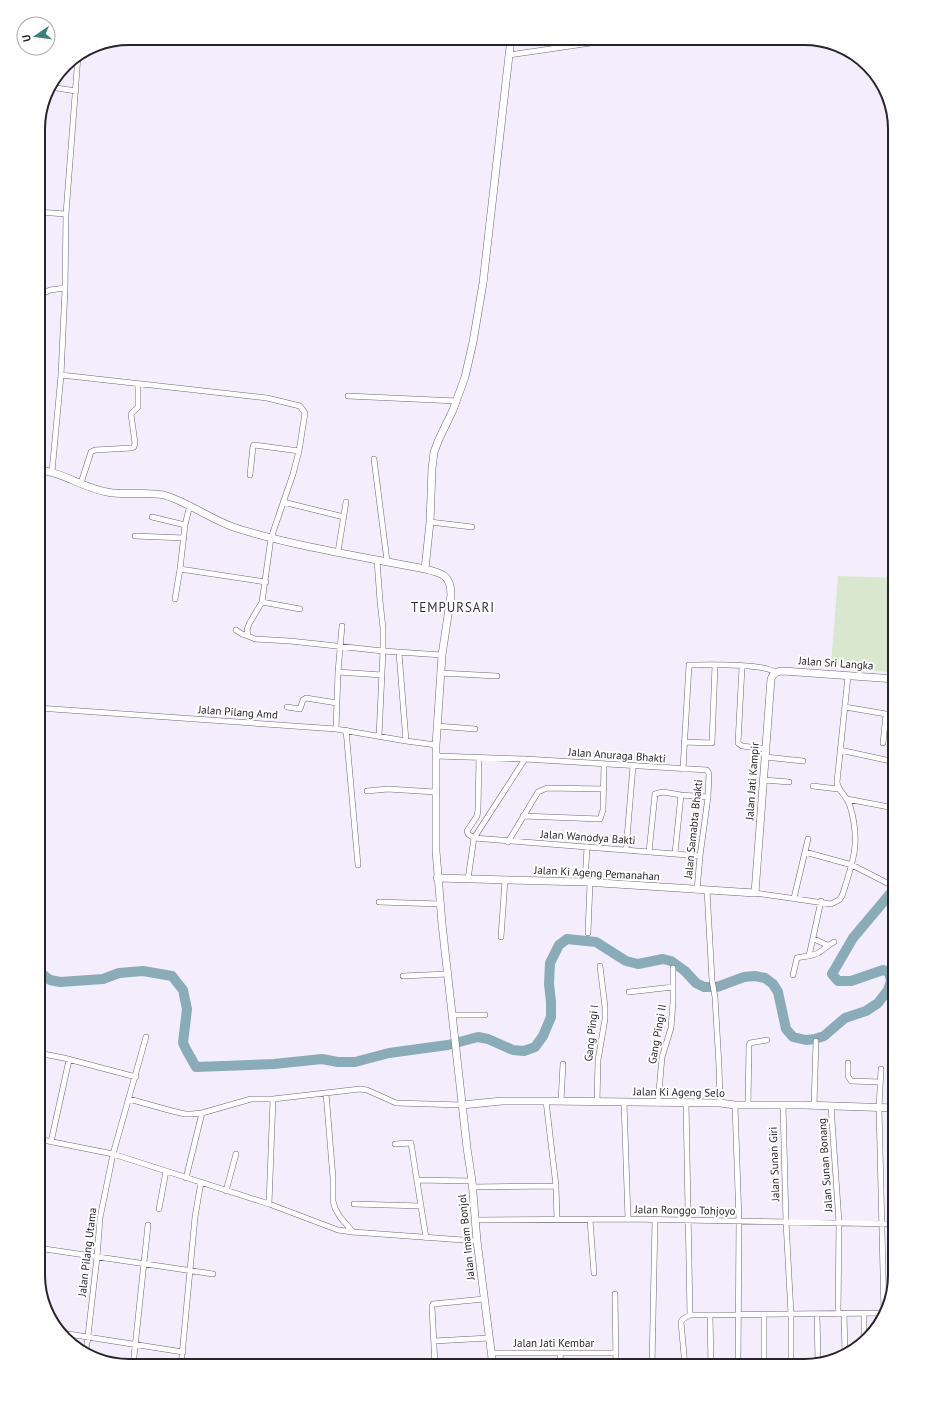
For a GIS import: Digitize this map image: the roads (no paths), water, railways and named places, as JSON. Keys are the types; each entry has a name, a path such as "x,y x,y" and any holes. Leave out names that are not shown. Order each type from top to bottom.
{"street":[{"path":"425,569 430,522 434,452 457,401 470,355 484,276 510,45"},
{"path":"509,55 577,45"},
{"path":"52,472 61,375 65,288 66,214 78,63"},
{"path":"56,88 76,91"},
{"path":"45,212 66,214"},
{"path":"45,292 50,290 65,288"},
{"path":"61,375 267,398 296,404 302,407 305,413 294,474 271,538 262,602 249,624 247,630 248,636"},
{"path":"81,483 91,452 95,450 134,447 135,443 131,414 138,407 138,384"},
{"path":"348,396 457,401"},
{"path":"250,475 252,446 254,444 299,450"},
{"path":"374,459 387,561"},
{"name":"Jalan Imam Bonjol","path":"45,471 52,472 106,492 123,494 152,493 163,495 190,505 227,525 271,538 425,569 443,574 448,580 451,595 440,673 436,745 437,878 466,1148 472,1184 477,1241 492,1359"},
{"path":"283,502 344,517"},
{"path":"338,552 346,502"},
{"path":"175,598 185,525 190,505"},
{"path":"152,517 185,525"},
{"path":"430,522 472,527"},
{"path":"135,536 184,538"},
{"path":"377,560 384,652 379,736"},
{"path":"180,569 266,582"},
{"path":"262,602 300,609"},
{"path":"336,729 338,672 342,626"},
{"path":"236,630 255,639 340,646 384,652 442,655"},
{"path":"399,653 406,742"},
{"path":"683,769 689,665 768,668 776,672"},
{"path":"684,742 711,743 712,741 715,665"},
{"path":"742,666 738,743 742,746 766,748"},
{"name":"Jalan Sri Langka","path":"776,672 783,670 888,679"},
{"path":"338,672 382,675"},
{"name":"Jalan Jati Kampir","path":"754,893 771,679 776,672"},
{"path":"440,673 498,676"},
{"path":"754,893 831,904 839,900 842,896 855,852 856,834 847,799 838,789 837,777 848,676"},
{"path":"287,707 300,709 304,698 337,703"},
{"path":"845,707 886,714 883,743"},
{"name":"Jalan Pilang Amd","path":"45,708 336,729 406,742 436,745"},
{"path":"437,726 475,729"},
{"path":"346,730 358,865"},
{"path":"840,750 888,760"},
{"name":"Jalan Anuraga Bhakti","path":"436,756 525,759 707,770"},
{"path":"765,757 803,761"},
{"path":"474,838 468,834 467,831 477,816 478,810 479,758"},
{"path":"468,879 474,838 525,759"},
{"path":"523,816 599,819 602,814 604,764"},
{"path":"626,850 633,766"},
{"name":"Jalan Samabta Bhakti","path":"697,890 708,797 709,774 707,770"},
{"path":"764,780 789,782"},
{"path":"813,786 838,789"},
{"path":"367,791 388,789 436,792"},
{"path":"508,842 538,792 544,789 604,789"},
{"path":"649,852 654,796 656,793 660,792 708,797"},
{"path":"675,853 681,795"},
{"path":"847,799 888,807"},
{"name":"Jalan Wanodya Bakti","path":"474,838 508,842 700,856"},
{"path":"794,898 808,839"},
{"path":"587,847 588,932"},
{"path":"805,852 852,865 872,874 888,884"},
{"name":"Jalan Ki Ageng Pemanahan","path":"437,878 588,883 754,893"},
{"path":"502,937 505,880"},
{"path":"707,890 712,980 715,997 720,1103"},
{"path":"379,902 440,904"},
{"path":"809,956 821,902"},
{"path":"814,939 827,945"},
{"path":"794,975 796,958 809,956 820,952 827,945 834,942"},
{"name":"Gang Pingi I","path":"597,1102 598,1060 605,1019 600,966"},
{"name":"Gang Pingi II","path":"658,1103 661,1063 671,1028 673,968"},
{"path":"403,976 447,974"},
{"path":"629,992 673,987"},
{"path":"452,1015 486,1015"},
{"name":"Jalan Pilang Utama","path":"86,1347 100,1218 114,1154 146,1037"},
{"path":"748,1105 748,1045 750,1043 766,1040"},
{"path":"814,1106 816,1041"},
{"path":"45,1055 136,1077"},
{"path":"51,1142 69,1060"},
{"path":"848,1063 848,1076 850,1081 880,1082"},
{"path":"561,1101 563,1064"},
{"path":"881,1069 879,1108 884,1301"},
{"path":"129,1099 185,1114 202,1113 244,1100 273,1099 362,1089 396,1102 462,1105"},
{"path":"326,1093 333,1178 333,1201 340,1217 353,1232"},
{"path":"268,1204 273,1099"},
{"name":"Jalan Ki Ageng Selo","path":"462,1105 502,1101 561,1101 720,1103 735,1105 888,1108"},
{"path":"546,1101 556,1186 557,1220"},
{"path":"624,1102 628,1219"},
{"path":"686,1103 690,1315"},
{"path":"735,1105 739,1221 740,1315 738,1359"},
{"name":"Jalan Sunan Giri","path":"783,1105 786,1222 791,1314 790,1359"},
{"name":"Jalan Sunan Bonang","path":"831,1106 839,1222 841,1314 844,1349"},
{"path":"186,1178 202,1113"},
{"path":"45,1141 114,1154 268,1204 338,1230 477,1241"},
{"path":"395,1144 411,1143 426,1238"},
{"path":"226,1191 236,1154"},
{"path":"159,1209 166,1171"},
{"path":"417,1180 472,1184 556,1186"},
{"path":"182,1359 195,1217 201,1182"},
{"path":"354,1204 421,1206"},
{"name":"Jalan Ronggo Tohjoyo","path":"475,1220 628,1219 888,1224"},
{"path":"590,1220 594,1273"},
{"path":"652,1359 655,1220"},
{"path":"134,1359 148,1225"},
{"path":"45,1249 214,1274"},
{"path":"615,1294 616,1359"},
{"path":"435,1359 433,1304 484,1299"},
{"path":"685,1359 682,1322 683,1319 690,1315 879,1313"},
{"path":"817,1314 818,1357"},
{"path":"864,1314 864,1333"},
{"path":"764,1315 764,1359"},
{"path":"710,1316 711,1359"},
{"path":"70,1334 183,1352"},
{"path":"434,1341 489,1338"},
{"name":"Jalan Jati Kembar","path":"492,1353 616,1353"},
{"path":"560,1353 560,1359"}],"waterway":[{"path":"888,896 853,938 832,974 838,981 851,981 883,970 888,972"},
{"path":"45,976 50,980 60,982 103,979 119,973 143,971 172,976 183,990 187,1009 183,1043 196,1067 274,1064 322,1059 338,1062 355,1062 389,1053 448,1045 478,1037 488,1039 513,1050 524,1051 535,1047 543,1036 551,1017 549,984 550,963 559,945 567,939 596,942 626,961 638,964 663,959 671,961 685,971 696,983 704,987 717,987 744,977 755,976 765,978 773,984 778,992 786,1029 793,1037 806,1040 824,1036 845,1018 866,1011 878,1003 888,990"}],"district":[{"name":"TEMPURSARI","path":"453,607"}]}
